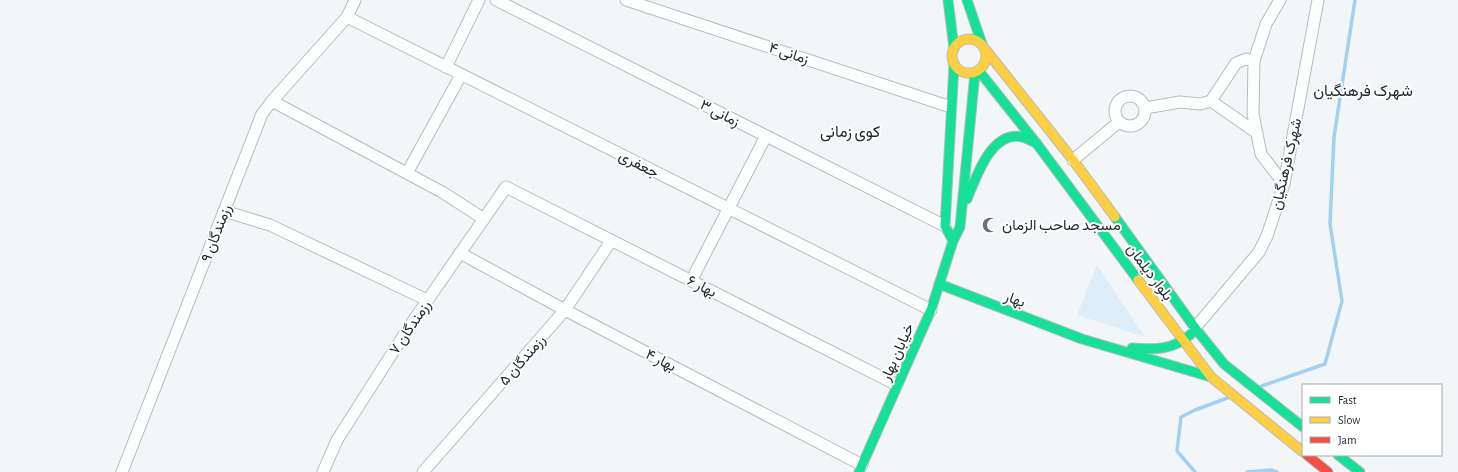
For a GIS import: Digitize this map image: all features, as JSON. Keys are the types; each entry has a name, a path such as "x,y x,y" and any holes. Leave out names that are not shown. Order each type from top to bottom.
{"main road":[{"path":"948,0 954,48 952,59 954,65 945,226 953,241"},
{"name":"بلوار دیلمان","path":"967,0 984,47 1073,160 1224,364 1302,426"},
{"path":"954,48 964,40 970,39 984,47 986,61 977,72 963,73 954,65"},
{"name":"بلوار دیلمان","path":"977,72 1037,144 1214,380 1302,451"},
{"name":"خیابان بهار","path":"861,468 931,310 953,241 960,228 977,72"},
{"path":"962,209 986,157 993,146 1004,139 1018,136 1025,137 1037,144"},
{"name":"بهار","path":"939,284 1082,339 1214,380"},
{"path":"1184,341 1196,328"},
{"name":"بهار","path":"1082,339 1155,350 1184,341"},
{"path":"1308,456 1328,472"},
{"path":"1339,456 1360,472"}],"street":[{"name":"رزمندگان ۹","path":"122,472 262,114 347,17 355,0"},
{"path":"446,67 479,0"},
{"name":"زمانی ۳","path":"496,0 945,226"},
{"name":"زمانی ۴","path":"626,0 951,107"},
{"path":"1280,0 1266,24 1254,61 1253,114 1262,154 1284,184"},
{"name":"شهرک فرهنگیان","path":"1196,328 1259,252 1267,236 1284,184 1318,0"},
{"name":"جعفری","path":"347,17 931,310"},
{"path":"1145,108 1180,102 1200,104 1210,101 1236,63 1246,59 1254,61"},
{"path":"407,173 461,75"},
{"path":"1132,96 1141,100 1145,108 1144,118 1137,125 1127,126 1119,122 1115,113 1116,104 1123,97 1132,96"},
{"path":"272,101 442,192 484,219"},
{"path":"1210,101 1257,133"},
{"path":"1073,160 1119,122"},
{"path":"691,281 766,136"},
{"name":"رزمندگان ۷","path":"323,472 337,440 428,300 506,188"},
{"name":"بهار ۶","path":"506,188 897,385"},
{"path":"224,211 270,225 428,300"},
{"name":"رزمندگان ۵","path":"423,472 565,310 611,241"},
{"name":"بهار ۴","path":"460,254 861,468"}],"shaded area":[{"path":"1097,265 1145,337 1077,315"}],"waterway":[{"path":"1259,387 1325,364 1342,301 1330,224 1334,137 1355,0"},
{"path":"1195,472 1177,451 1181,417 1230,397"},
{"path":"1247,472 1271,470 1277,472"}],"traffic: fast":[{"path":"948,0 954,48"},
{"path":"967,0 982,44"},
{"path":"953,241 945,226 954,65"},
{"path":"979,71 1037,144 1138,280"},
{"path":"859,472 931,310 953,241 960,227 975,73"},
{"path":"967,199 980,168 993,148 1002,141 1011,137 1022,137 1036,143"},
{"path":"1115,217 1195,328 1224,364 1302,426"},
{"path":"939,284 1082,339 1211,377"},
{"path":"1132,348 1163,348 1178,343 1191,334"},
{"path":"1339,456 1360,472"}],"traffic: slow":[{"path":"966,39 972,39 976,40 983,46 986,56 985,63 979,70 972,73 966,73 962,72 955,66 952,59 952,53 953,49 959,42 966,39"},
{"path":"985,49 1073,160 1115,217"},
{"path":"1138,280 1211,377 1302,451"}],"traffic: jam":[{"path":"1308,456 1328,472"}],"place":[{"name":"مسجد صاحب الزمان","path":"990,225"}],"district":[{"name":"شهرک فرهنگیان","path":"1363,90"},
{"name":"کوی زمانی","path":"850,131"}]}
